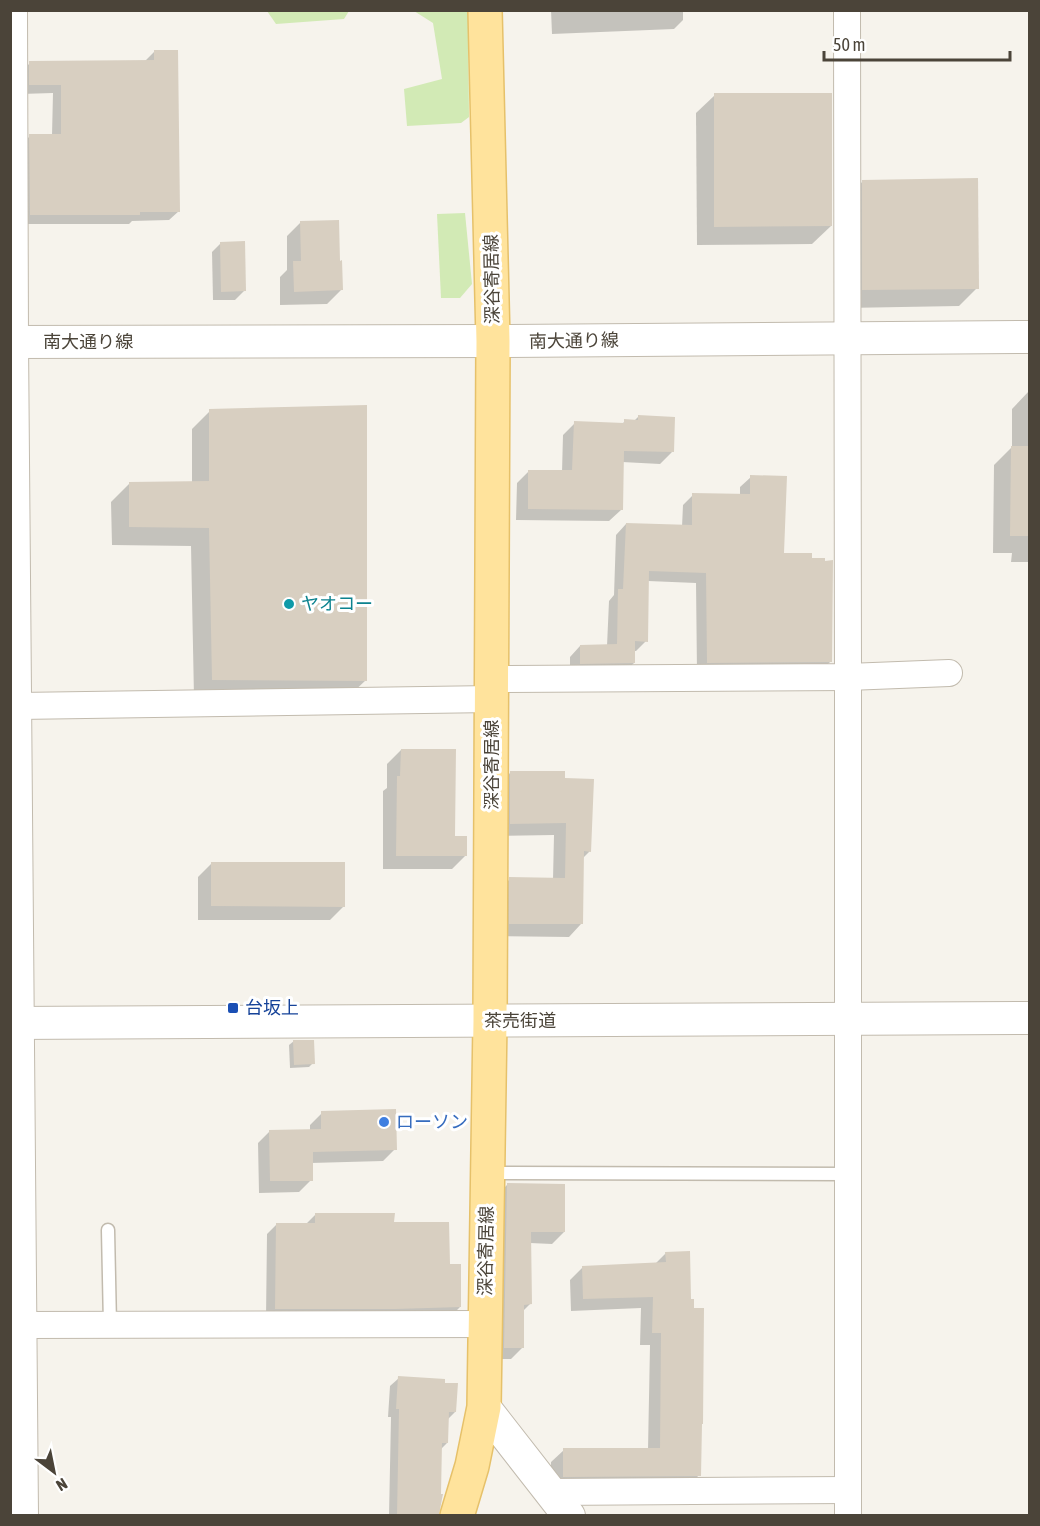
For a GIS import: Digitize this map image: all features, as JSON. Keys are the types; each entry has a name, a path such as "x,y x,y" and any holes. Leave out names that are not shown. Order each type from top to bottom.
{"main road":[{"name":"深谷寄居線","path":"458,1515 472,1466 484,1407 490,1021 493,341 485,10"}],"street":[{"path":"14,10 13,342 18,706 16,1023 25,1515"},
{"path":"847,10 848,1515"},
{"name":"南大通り線","path":"13,342 1029,337"},
{"path":"18,706 949,673"},
{"name":"茶売街道","path":"16,1023 1029,1017"},
{"path":"23,1326 485,1324"},
{"path":"484,1407 560,1504 848,1490"}],"lane":[{"path":"488,1173 848,1174"},
{"path":"108,1230 110,1325"}],"green space":[{"path":"267,11 349,11 344,19 276,24"},
{"path":"414,11 468,11 469,117 461,123 407,126 404,89 442,79 433,23"},
{"path":"465,213 472,284 460,298 441,298 437,214"}],"building":[{"path":"154,50 178,50 180,212 140,212 140,215 30,215 29,134 61,134 61,85 29,85 29,61 154,60"},
{"path":"714,93 832,93 832,226 714,227"},
{"path":"978,178 979,289 862,290 862,180"},
{"path":"339,220 343,290 294,292 293,261 301,261 300,221"},
{"path":"245,241 246,291 221,292 220,242"},
{"name":"ヤオコー","path":"367,405 367,681 212,680 209,528 129,527 129,482 209,481 209,409"},
{"path":"638,415 675,417 674,452 624,451 623,510 528,509 528,470 572,470 574,421 624,423 624,419 638,420"},
{"path":"1011,446 1029,446 1029,536 1010,536"},
{"path":"750,475 787,476 784,553 812,553 812,558 833,560 832,662 707,663 706,573 649,571 648,642 635,641 635,663 580,664 580,645 617,644 618,589 623,589 626,523 692,525 692,493 750,494"},
{"path":"401,749 456,749 455,836 467,836 467,856 396,856 397,776 400,776"},
{"path":"510,771 565,771 565,778 594,779 591,852 584,851 583,924 509,924 509,877 565,878 566,823 510,824"},
{"path":"211,862 345,862 345,907 211,906"},
{"path":"293,1040 314,1040 315,1064 294,1065"},
{"path":"396,1109 397,1150 313,1152 313,1181 270,1181 269,1130 321,1129 321,1111"},
{"path":"507,1183 565,1184 565,1232 531,1232 532,1304 524,1305 524,1348 504,1348"},
{"path":"315,1213 395,1213 394,1222 449,1222 450,1264 461,1264 461,1307 275,1309 276,1223 315,1223"},
{"path":"690,1251 691,1299 694,1299 694,1308 704,1308 701,1476 563,1477 563,1448 660,1448 661,1333 652,1333 653,1297 583,1299 582,1266 666,1262 665,1252"},
{"path":"398,1376 445,1379 445,1383 458,1383 456,1412 449,1412 448,1443 442,1443 441,1494 443,1494 439,1515 397,1515"}],"place":[{"name":"ヤオコー","path":"289,604"},
{"name":"台坂上","path":"233,1008"},
{"name":"ローソン","path":"384,1122"}]}
